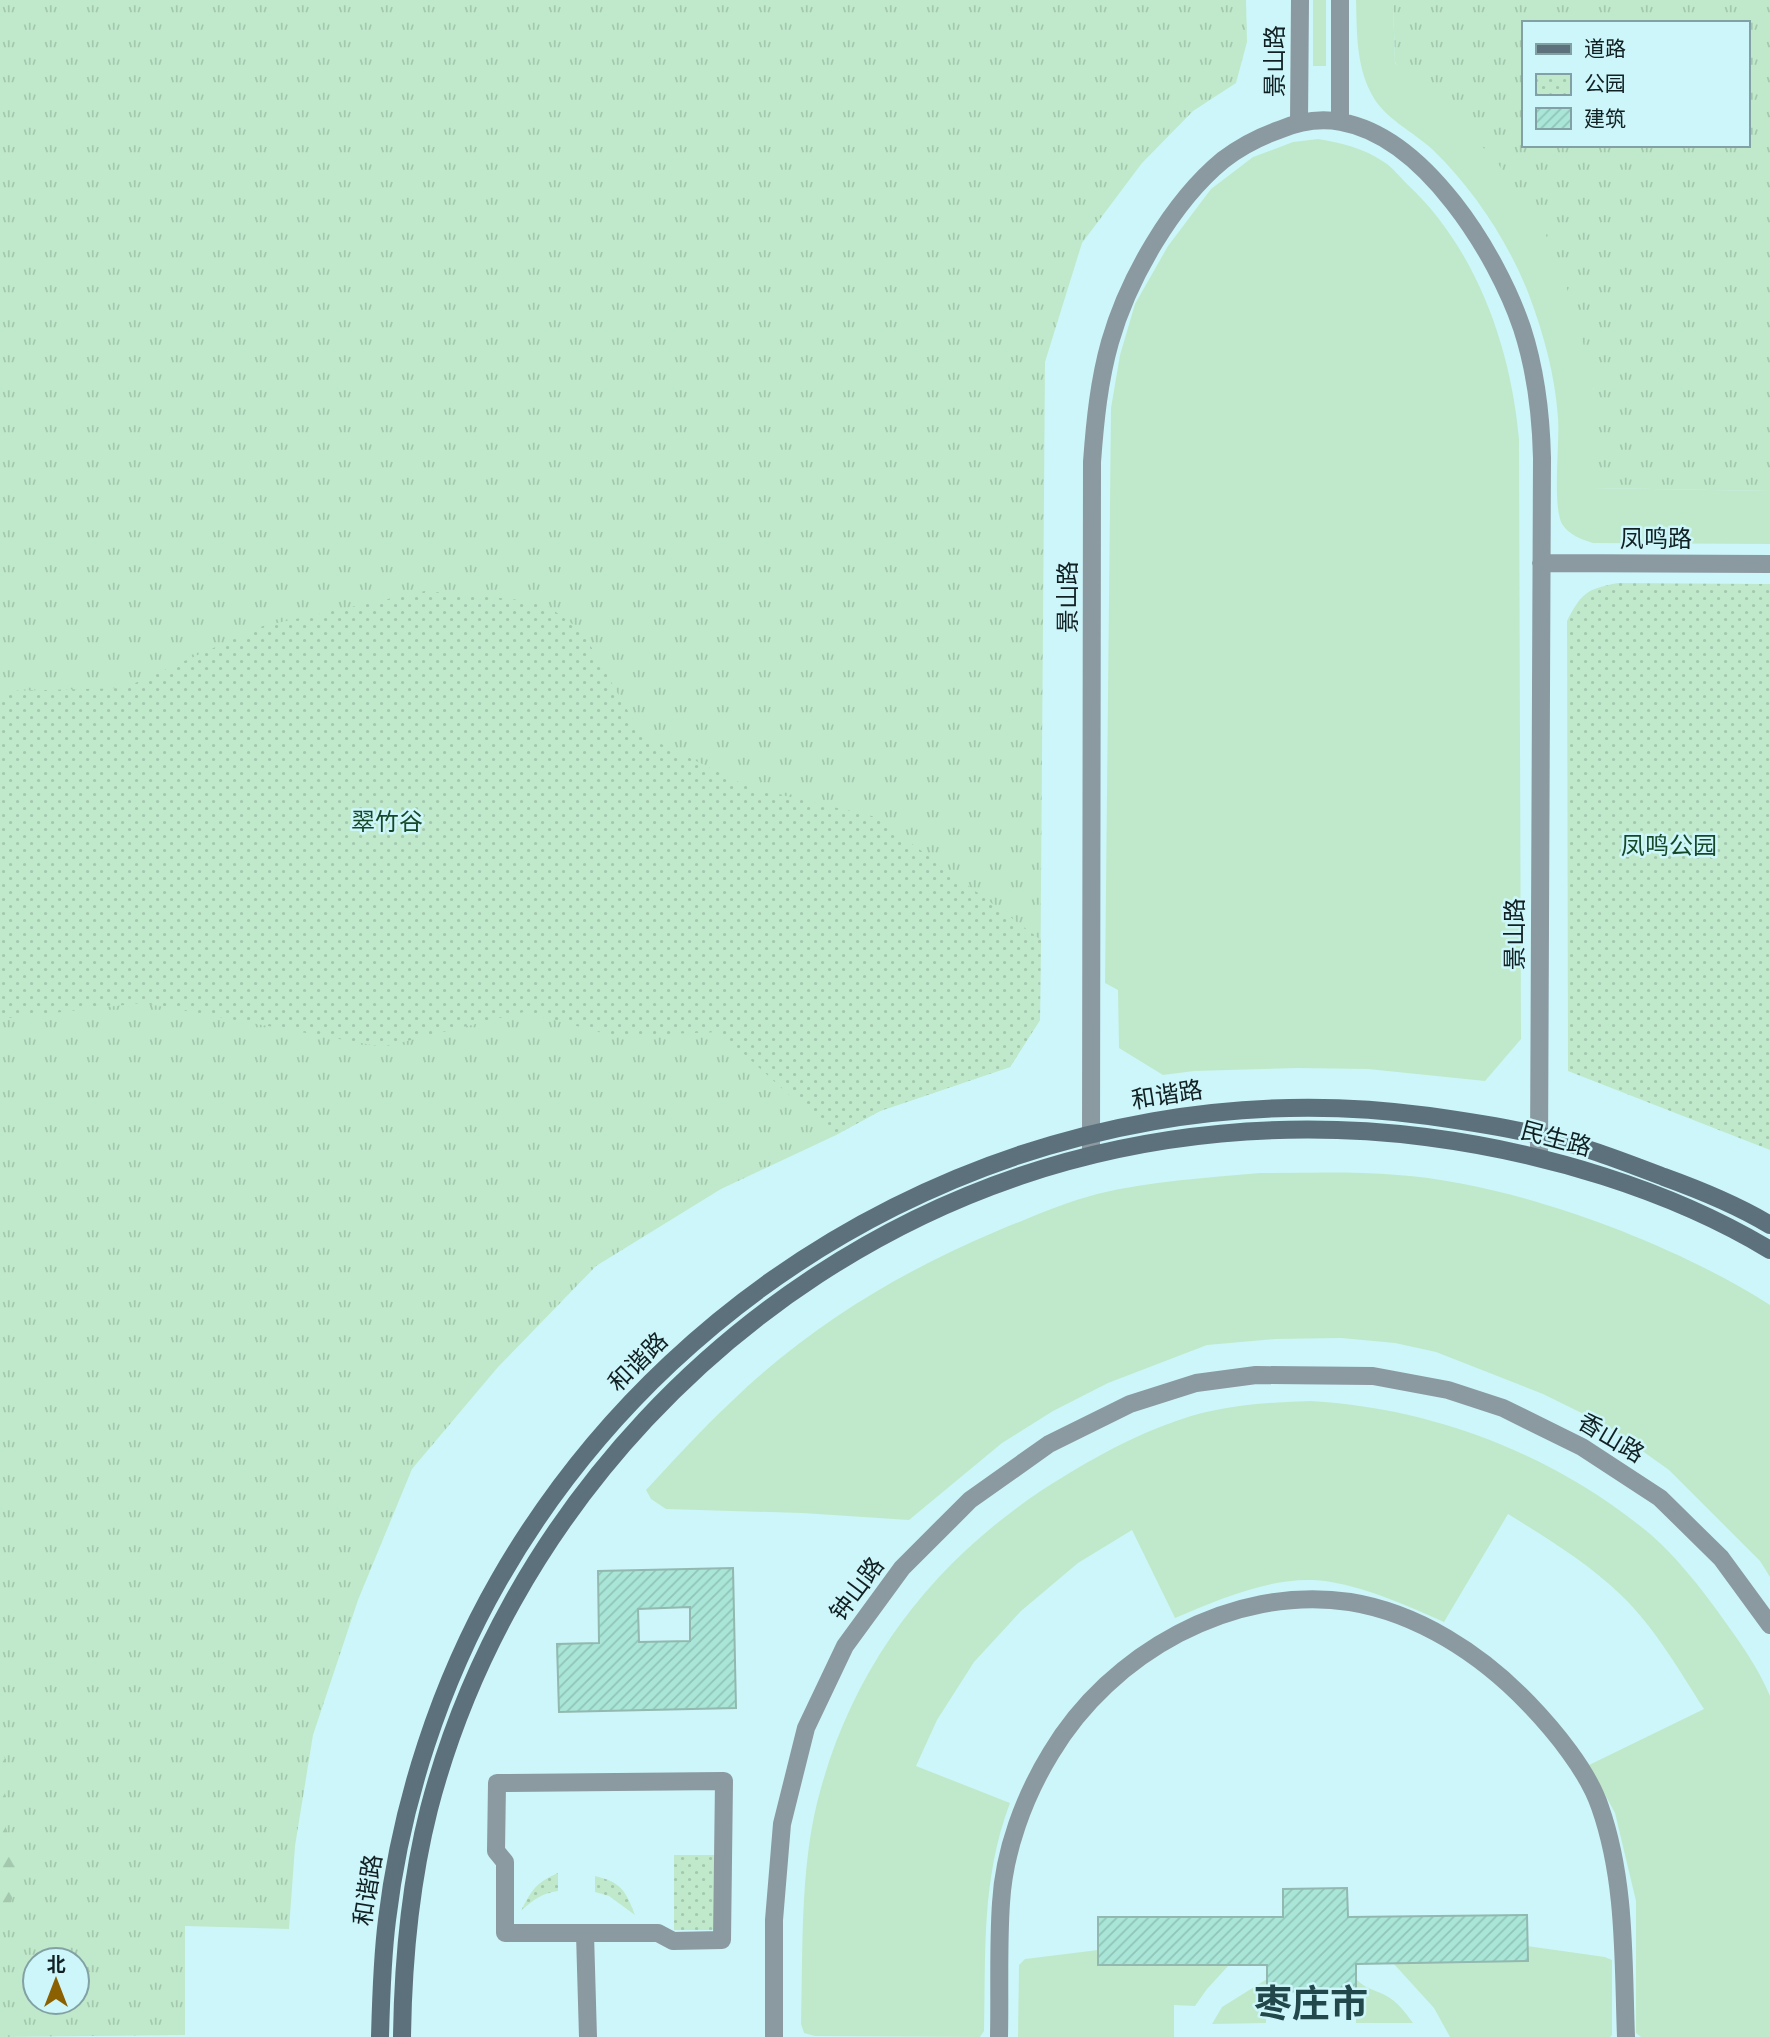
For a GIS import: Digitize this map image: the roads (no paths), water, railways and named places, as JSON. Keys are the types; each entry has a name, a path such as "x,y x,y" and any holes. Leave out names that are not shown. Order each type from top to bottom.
{"main road":[{"name":"和谐路","path":"380,2037 384,1947 395,1866 409,1803 426,1748 472,1634 499,1581 535,1523 569,1477 608,1429 689,1346 785,1271 864,1223 961,1175 1017,1154 1154,1120 1222,1112 1315,1108"},
{"name":"民生路","path":"1315,1108 1406,1113 1474,1122 1539,1135 1620,1160 1698,1190 1770,1225"},
{"name":"和谐路","path":"402,2037 404,1973 416,1870 430,1808 446,1755 491,1643 517,1591 553,1535 594,1480 624,1442 703,1362 797,1289 852,1254 969,1195 1023,1175 1156,1142 1224,1133 1315,1129"},
{"name":"民生路","path":"1315,1129 1470,1143 1539,1157 1613,1180 1690,1209 1770,1250"}],"street":[{"name":"景山路","path":"1299,122 1300,0"},
{"path":"1340,0 1340,121"},
{"name":"景山路","path":"1091,1157 1092,462 1101,378 1110,340 1147,256 1197,185 1224,160 1257,138 1299,122 1340,121 1372,132 1408,155 1461,212 1505,284 1528,351 1541,418 1539,1157"},
{"name":"凤鸣路","path":"1541,563 1770,564"},
{"name":"钟山路","path":"774,2037 774,1920 782,1824 806,1728 845,1646 902,1568 970,1500 1049,1444 1130,1404 1196,1383 1256,1375 1373,1376"},
{"name":"香山路","path":"1373,1376 1448,1390 1503,1408 1582,1447 1660,1499 1721,1558 1770,1625"},
{"path":"999,2037 1001,1900 1012,1845 1026,1800 1050,1754 1079,1711 1116,1674 1158,1644 1194,1626 1234,1611 1312,1600 1350,1602 1396,1614 1452,1642 1506,1680 1571,1754 1600,1805 1620,1882 1626,2037"},
{"path":"724,1781 722,1940 673,1941 658,1933 585,1934 505,1933 505,1862 496,1851 497,1783 724,1781"},
{"path":"585,1934 588,2037"}],"district":[{"name":"枣庄市","path":"1311,2004"}],"park label":[{"name":"翠竹谷","path":"387,822"},
{"name":"凤鸣公园","path":"1669,846"}]}
